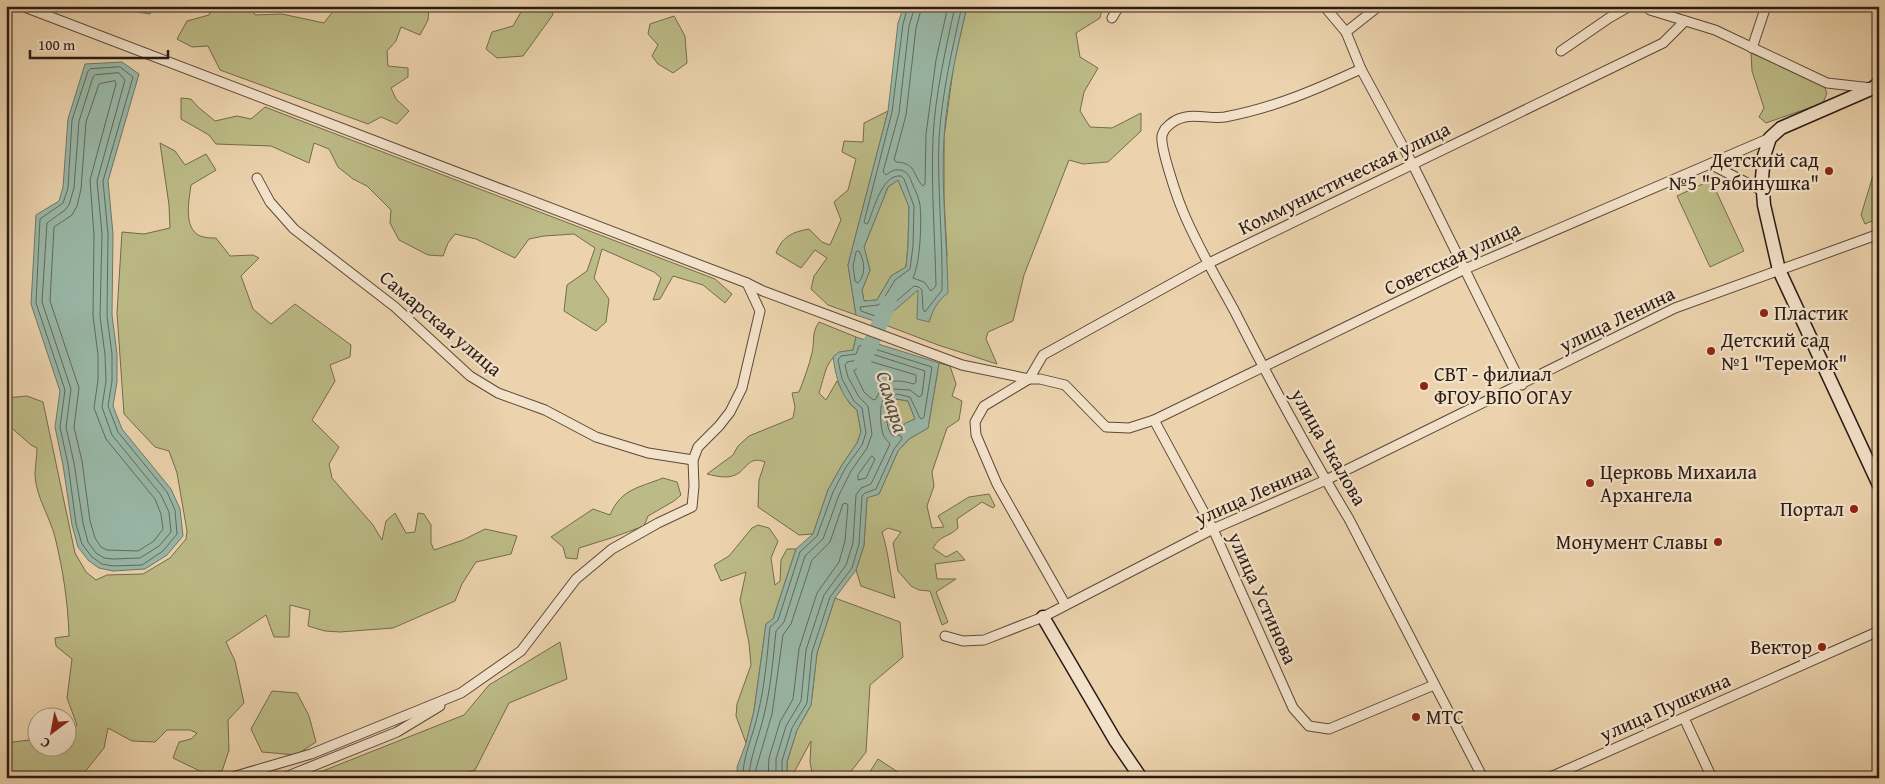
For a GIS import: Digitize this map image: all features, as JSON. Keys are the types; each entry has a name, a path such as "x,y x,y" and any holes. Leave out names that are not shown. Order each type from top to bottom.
{"main road":[{"path":"1877,86 1781,128 1770,138 1764,156 1763,191 1764,206 1779,270 1874,462 1879,484"},
{"path":"1043,617 1115,740 1141,778"}],"street":[{"path":"22,6 764,291 962,365 1029,380 1040,379 1065,385 1106,427 1130,428 1154,420"},
{"path":"1112,18 1120,6"},
{"path":"1324,6 1346,32 1361,69 1465,269 1522,385"},
{"path":"1346,32 1379,6"},
{"path":"1561,50 1630,6"},
{"path":"1647,6 1650,10 1715,30 1827,83 1877,86"},
{"path":"1752,48 1766,6"},
{"name":"Коммунистическая улица","path":"1029,380 1043,355 1209,263 1663,43 1685,21"},
{"name":"улица Чкалова","path":"1361,69 1286,102 1218,118 1197,115 1177,120 1166,129 1162,136 1163,149 1182,209 1209,263 1263,366 1349,519 1483,778"},
{"name":"Советская улица","path":"1154,420 1465,269 1770,138"},
{"path":"1710,164 1763,191"},
{"name":"Самарская улица","path":"257,178 270,202 294,229 395,307 470,376 498,393 545,410 596,436 648,453 693,460"},
{"name":"улица Ленина","path":"946,636 963,641 984,640 1043,617 1213,529 1326,480 1675,308 1879,234"},
{"path":"283,778 397,732 461,692 521,652 576,579 612,549 658,523 692,507 694,486 693,460 698,447 730,412 742,388 760,311 746,283"},
{"path":"1029,380 984,406 975,422 976,435 997,484 1065,604"},
{"name":"улица Устинова","path":"1154,420 1213,529 1293,708 1309,726 1329,730 1434,685"},
{"name":"улица Пушкина","path":"1548,778 1879,631"},
{"path":"229,778 311,754 461,692"},
{"path":"1684,718 1712,778"}],"shaded area":[{"path":"212,6 252,6 255,15 282,14 324,23 334,10 332,6 429,6 428,20 420,35 401,27 396,41 387,51 388,66 408,68 408,77 391,88 396,99 409,111 397,124 381,117 368,124 220,70 208,46 192,47 177,39 187,21 209,15"},
{"path":"509,6 555,6 552,16 523,56 497,58 486,49 492,32 513,26 521,12"},
{"path":"967,6 1103,6 1100,18 1076,33 1080,57 1098,68 1084,92 1080,111 1090,127 1112,128 1141,113 1141,131 1108,162 1083,164 1069,160 1024,275 1013,321 988,332 986,339 997,364 938,345 880,323 918,289 929,322 934,307 941,298 947,255 944,197 944,137 954,63"},
{"path":"674,16 685,36 687,63 673,73 658,64 652,56 658,45 648,34 650,24"},
{"path":"1751,53 1824,86 1827,93 1823,103 1766,123 1759,117 1764,108 1752,71"},
{"path":"181,98 191,99 215,121 237,116 251,119 265,107 715,279 732,294 725,303 703,285 673,276 660,299 653,300 661,278 654,272 602,249 594,278 609,299 606,322 596,331 564,311 567,285 587,271 595,248 574,234 529,239 515,258 476,239 455,234 448,243 443,256 428,255 399,240 390,223 391,210 367,186 353,179 338,167 329,149 314,143 309,163 271,146 216,144 209,135 181,119"},
{"path":"888,111 848,265 856,315 828,305 811,289 814,276 827,258 815,250 801,268 776,253 778,247 788,236 809,229 822,242 830,245 841,220 834,202 848,190 856,159 842,152 844,141 863,142 864,123"},
{"path":"160,143 175,151 185,165 206,154 216,170 191,185 188,213 191,227 202,237 216,238 230,256 253,255 259,258 241,276 253,309 271,324 295,304 351,345 350,357 330,365 335,381 312,420 339,447 329,464 332,478 373,525 382,540 386,521 395,513 406,533 415,532 418,513 424,514 431,525 431,543 434,550 463,540 485,529 517,536 511,554 476,562 462,584 455,601 393,628 340,632 325,631 308,626 310,610 290,605 289,637 274,637 266,615 226,642 235,661 244,703 228,720 229,750 222,771 206,774 173,758 179,742 191,739 197,733 190,730 167,730 155,742 132,741 108,728 104,748 80,778 6,778 6,743 28,740 28,756 78,756 78,706 70,706 67,698 72,659 56,646 55,638 69,636 68,611 55,537 40,499 36,483 37,448 6,423 6,398 27,396 43,402 75,553 86,572 96,580 107,575 143,574 170,558 186,539 187,531 177,473 169,451 155,447 124,414 117,313 122,232 144,234 170,228 169,205"},
{"path":"1879,156 1879,218 1865,224 1861,215"},
{"path":"898,180 909,206 906,267 891,276 877,300 864,301 862,290 870,270 864,247 888,187"},
{"path":"1711,180 1744,251 1710,267 1677,196"},
{"path":"819,322 856,337 853,350 837,355 832,359 826,370 819,393 826,400 837,381 850,404 857,410 861,432 857,443 828,490 813,534 799,535 758,507 759,480 765,462 755,460 739,473 728,477 707,474 733,455 738,446 749,436 793,418 795,407 792,393 799,392 801,387 812,353 815,330"},
{"path":"939,363 950,366 956,384 952,396 962,401 959,420 947,428 932,472 934,486 927,506 932,528 944,527 938,516 969,497 989,494 995,506 993,508 982,502 957,519 958,528 939,540 933,548 946,557 957,551 965,560 935,564 937,579 956,579 936,592 948,622 942,625 930,591 919,590 911,586 898,571 893,543 901,532 888,528 882,532 895,598 861,586 856,570 864,545 867,497 879,494 898,451 909,439 928,428"},
{"path":"896,399 908,401 915,419 906,423 894,433 891,413"},
{"path":"663,478 677,482 681,495 648,516 644,526 579,548 577,559 566,558 563,547 551,537 593,509 610,515 619,500 631,490"},
{"path":"758,525 769,528 778,541 771,558 775,585 780,581 781,560 787,549 796,549 773,619 766,624 754,711 746,743 736,716 737,704 751,665 749,643 740,600 746,572 721,581 714,565 729,556 752,528"},
{"path":"835,598 900,622 903,657 870,685 866,752 846,778 813,778 810,762 811,741 791,778 787,778 787,762 797,730 811,705 817,653"},
{"path":"560,642 567,679 509,703 475,770 446,778 305,778 464,715 489,685"},
{"path":"272,691 297,693 309,716 316,742 296,755 262,752 251,729"},
{"path":"878,759 907,778 866,778"}],"water":[{"path":"110,6 155,6 150,14 117,9"},
{"path":"904,6 967,6 956,55 945,121 943,156 948,293 936,306 929,322 917,319 918,290 880,323 856,315 848,265 888,111 898,23","holes":["898,180 909,207 906,267 891,276 877,300 864,301 862,290 870,270 864,247 888,187"]},
{"path":"122,62 139,74 108,181 113,234 112,315 117,354 117,382 113,406 122,429 171,489 180,509 183,536 167,555 145,569 113,571 99,568 89,561 78,547 72,525 55,427 60,391 31,304 36,215 59,201 63,187 68,119 85,64"},
{"path":"856,337 939,363 928,428 909,439 898,451 879,494 867,498 864,545 856,570 835,598 817,653 811,705 797,730 787,762 787,778 738,778 737,767 746,743 754,711 766,624 773,619 796,549 813,534 828,490 857,443 861,432 857,410 846,399 837,379 833,357 839,352 853,350","holes":["896,399 908,401 915,419 906,423 894,433 891,413"]}],"waterway":[{"name":"Самара","path":"862,363 889,303"}],"place":[{"name":"Детский сад №5 \"Рябинушка\"","path":"1829,171"},
{"name":"Пластик","path":"1764,313"},
{"name":"Детский сад №1 \"Теремок\"","path":"1711,351"},
{"name":"СВТ - филиал ФГОУ ВПО ОГАУ","path":"1424,386"},
{"name":"Церковь Михаила Архангела","path":"1590,483"},
{"name":"Портал","path":"1854,509"},
{"name":"Монумент Славы","path":"1718,542"},
{"name":"Вектор","path":"1822,647"},
{"name":"МТС","path":"1416,717"}]}
